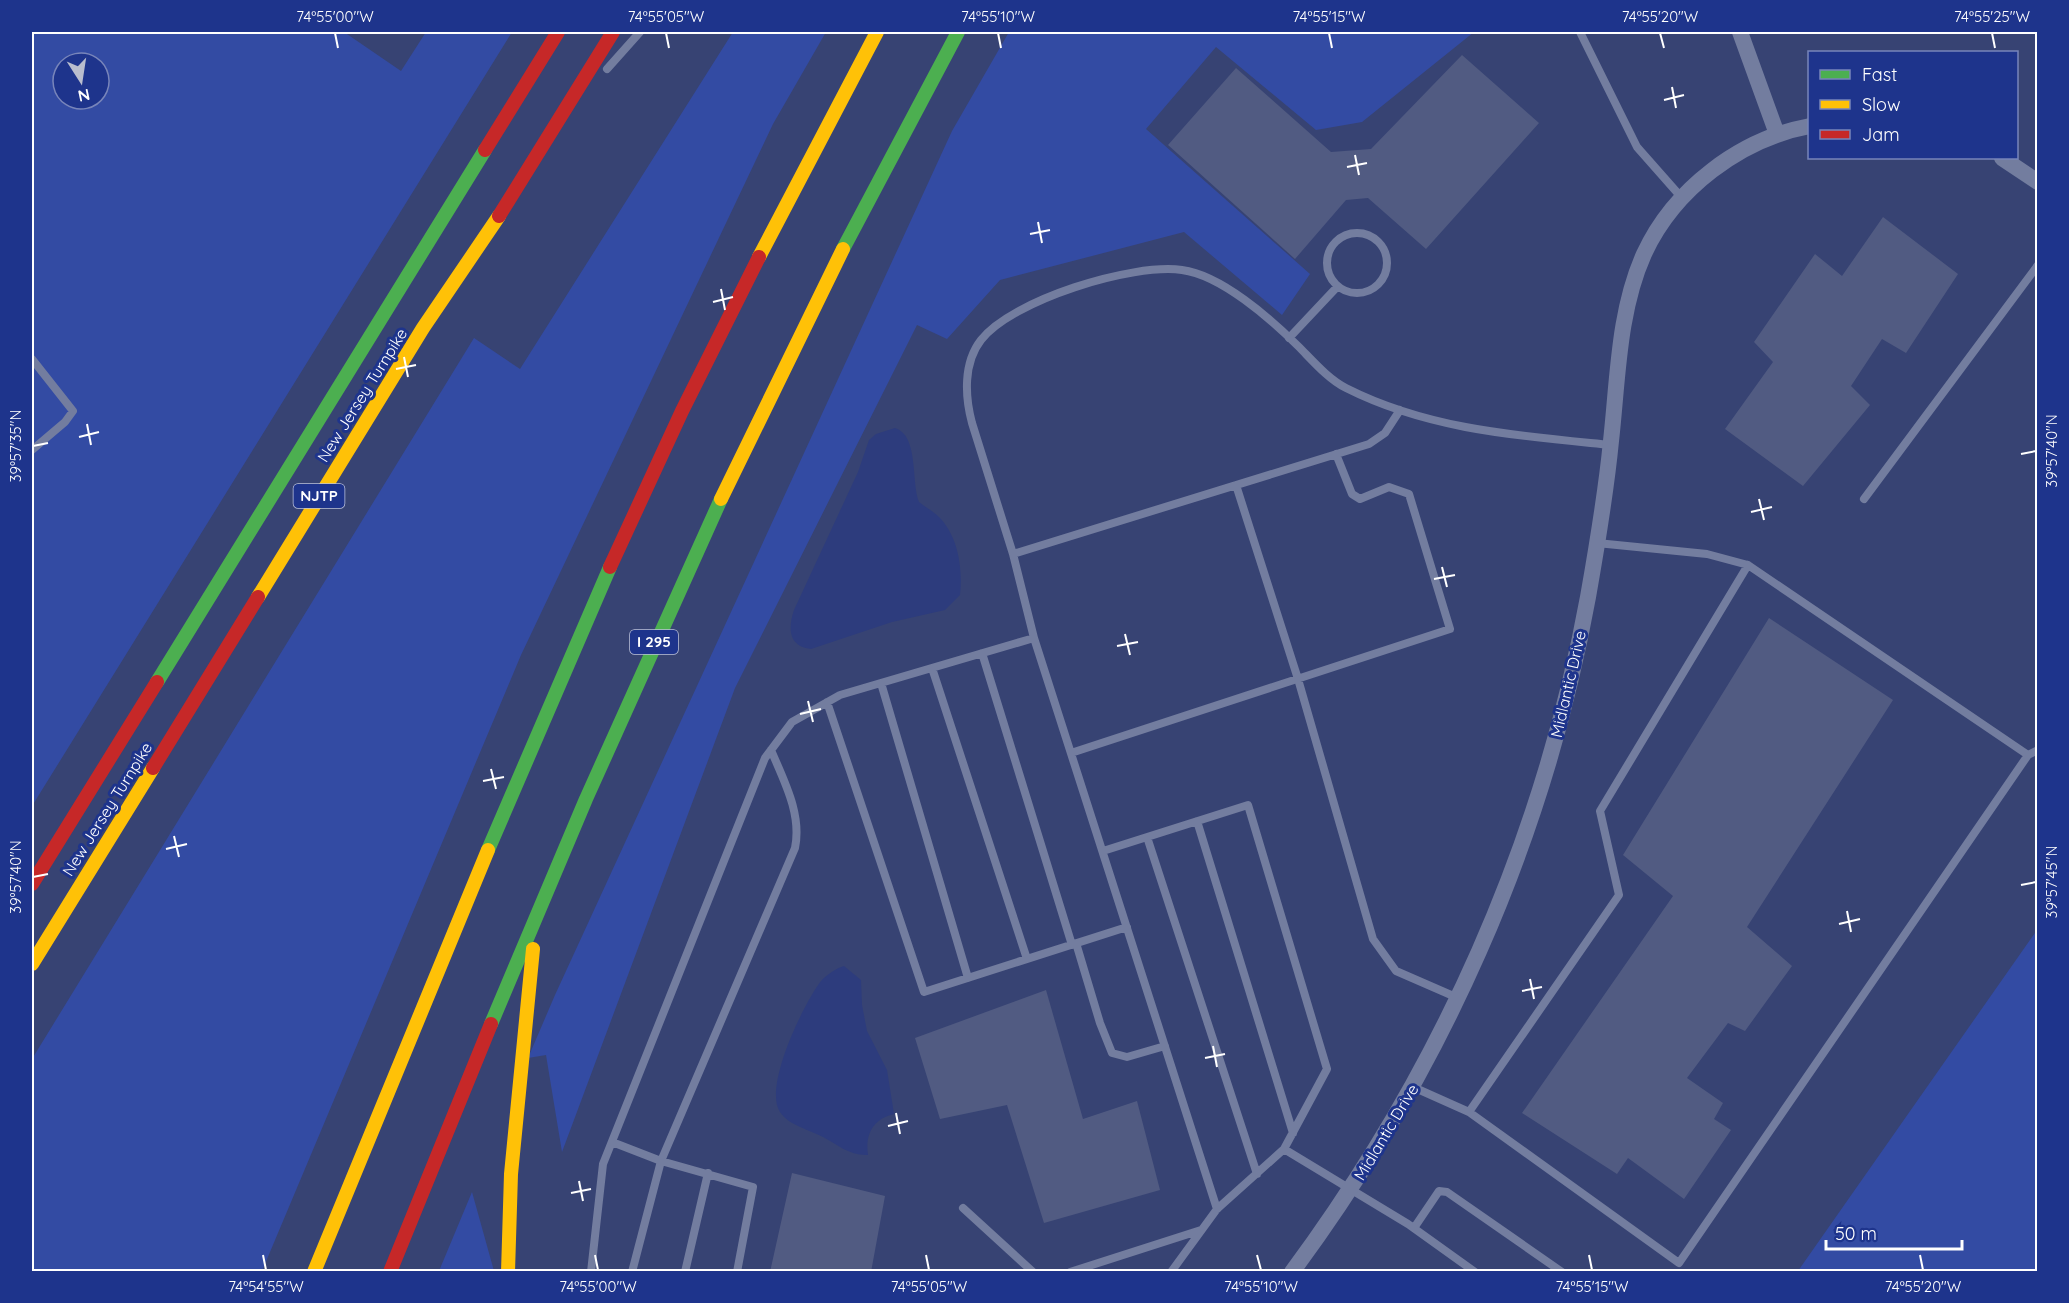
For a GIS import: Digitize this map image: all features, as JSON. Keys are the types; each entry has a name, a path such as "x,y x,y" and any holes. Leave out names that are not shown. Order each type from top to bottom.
{"highway":[{"name":"New Jersey Turnpike","path":"32,884 558,32"},
{"name":"New Jersey Turnpike","path":"32,964 423,328 510,199 614,32"},
{"path":"314,1272 536,737 624,537 783,210 877,32"},
{"name":"I 295","path":"390,1272 634,686 722,492 849,234 958,32"},
{"path":"508,1272 511,1174 536,918"}],"street":[{"path":"1740,32 1777,134"},
{"name":"Midlantic Drive","path":"1292,1272 1350,1190 1413,1087 1458,998 1508,882 1541,789 1570,682 1597,543 1611,445 1623,333 1629,297 1645,252 1682,198 1710,172 1737,153 1777,134 1808,126"},
{"path":"2003,159 2037,182"}],"lane":[{"path":"600,76 640,32"},
{"path":"1580,32 1637,147 1682,198"},
{"path":"553,130 592,85"},
{"path":"1352,233 1372,237 1385,252 1387,262 1382,281 1366,292 1356,294 1337,287 1327,270 1326,260 1335,242 1352,233"},
{"path":"1864,499 2037,265"},
{"path":"1217,1209 1034,638 1013,554 966,402 966,380 980,341 995,326 1041,298 1123,274 1181,270 1222,286 1245,301 1344,387 1400,410 1478,431 1611,445"},
{"path":"1289,338 1337,287"},
{"path":"32,359 73,411 65,422 32,450"},
{"path":"1013,554 1376,441 1385,433 1400,410"},
{"path":"1071,753 1450,629 1409,494 1389,487 1360,499 1352,494 1336,454"},
{"path":"1236,485 1298,679 1373,939 1396,971 1458,998"},
{"path":"1597,543 1707,554 1748,565 2028,755"},
{"path":"1469,1112 1619,895 1600,811 1748,565"},
{"path":"591,1272 603,1164 765,758 792,722 840,695 1034,638"},
{"path":"982,653 1074,944 1112,1053 1126,1058 1165,1046"},
{"path":"933,668 1027,959"},
{"path":"881,683 968,978"},
{"path":"827,702 924,992 1127,927"},
{"path":"632,1272 662,1161 795,848 798,831 790,797 771,750"},
{"path":"1413,1087 1469,1112 1679,1263 2028,755 2037,750"},
{"path":"1103,851 1248,805 1327,1070 1284,1149 1217,1209 1171,1272"},
{"path":"1197,821 1293,1133"},
{"path":"1147,837 1257,1174"},
{"path":"612,1142 662,1161 753,1187 737,1272"},
{"path":"1284,1149 1414,1228 1475,1272"},
{"path":"685,1272 708,1173"},
{"path":"1414,1228 1439,1191 1447,1192 1562,1272"},
{"path":"963,1208 1033,1272"},
{"path":"1070,1272 1202,1230"}],"shaded area":[{"path":"32,32 344,32 401,71 426,32 512,32 32,806"},
{"path":"733,32 826,32 773,124 521,655 262,1271 32,1271 32,1059 474,338 520,369"},
{"path":"1009,32 1474,32 1362,122 1316,130 1216,47 1146,129 1310,274 1282,315 1184,232 1000,280 947,339 917,325 735,688 562,1152 546,1055 528,1058 952,131"},
{"path":"895,428 903,432 911,449 919,502 939,517 951,533 955,543 960,563 960,595 945,610 892,622 811,649 803,647 794,640 792,635 791,623 794,610 858,472 869,440 876,434"},
{"path":"2037,930 2037,1271 1798,1271"},
{"path":"844,966 861,980 862,1005 867,1031 887,1070 894,1114 887,1116 872,1128 868,1140 868,1155 850,1152 794,1124 780,1112 776,1100 781,1065 805,1007 823,979"},
{"path":"472,1192 494,1271 439,1271"}],"building":[{"path":"1462,55 1539,123 1426,249 1368,198 1346,200 1295,259 1168,145 1236,68 1331,152 1371,149"},
{"path":"1883,217 1958,274 1906,353 1882,339 1851,386 1870,405 1803,486 1725,429 1773,362 1754,342 1815,254 1842,276"},
{"path":"1769,618 1893,700 1747,927 1792,966 1745,1031 1728,1023 1687,1078 1723,1103 1714,1119 1731,1130 1684,1199 1628,1158 1617,1174 1522,1113 1673,896 1623,855"},
{"path":"1046,990 1083,1119 1137,1101 1160,1190 1044,1223 1007,1105 940,1119 915,1038"},
{"path":"792,1173 885,1196 871,1272 770,1272"}],"traffic: fast":[{"path":"843,249 958,32"},
{"path":"157,682 485,150"},
{"path":"491,1024 586,799 721,499"},
{"path":"488,850 610,567"}],"traffic: slow":[{"path":"759,257 877,32"},
{"path":"258,597 423,328 499,216"},
{"path":"721,499 843,249"},
{"path":"32,964 153,768"},
{"path":"314,1272 488,850"},
{"path":"508,1272 511,1174 533,949"}],"traffic: jam":[{"path":"485,150 558,32"},
{"path":"499,216 613,32"},
{"path":"610,567 682,411 759,257"},
{"path":"153,768 258,597"},
{"path":"32,884 157,682"},
{"path":"390,1272 491,1024"}]}
